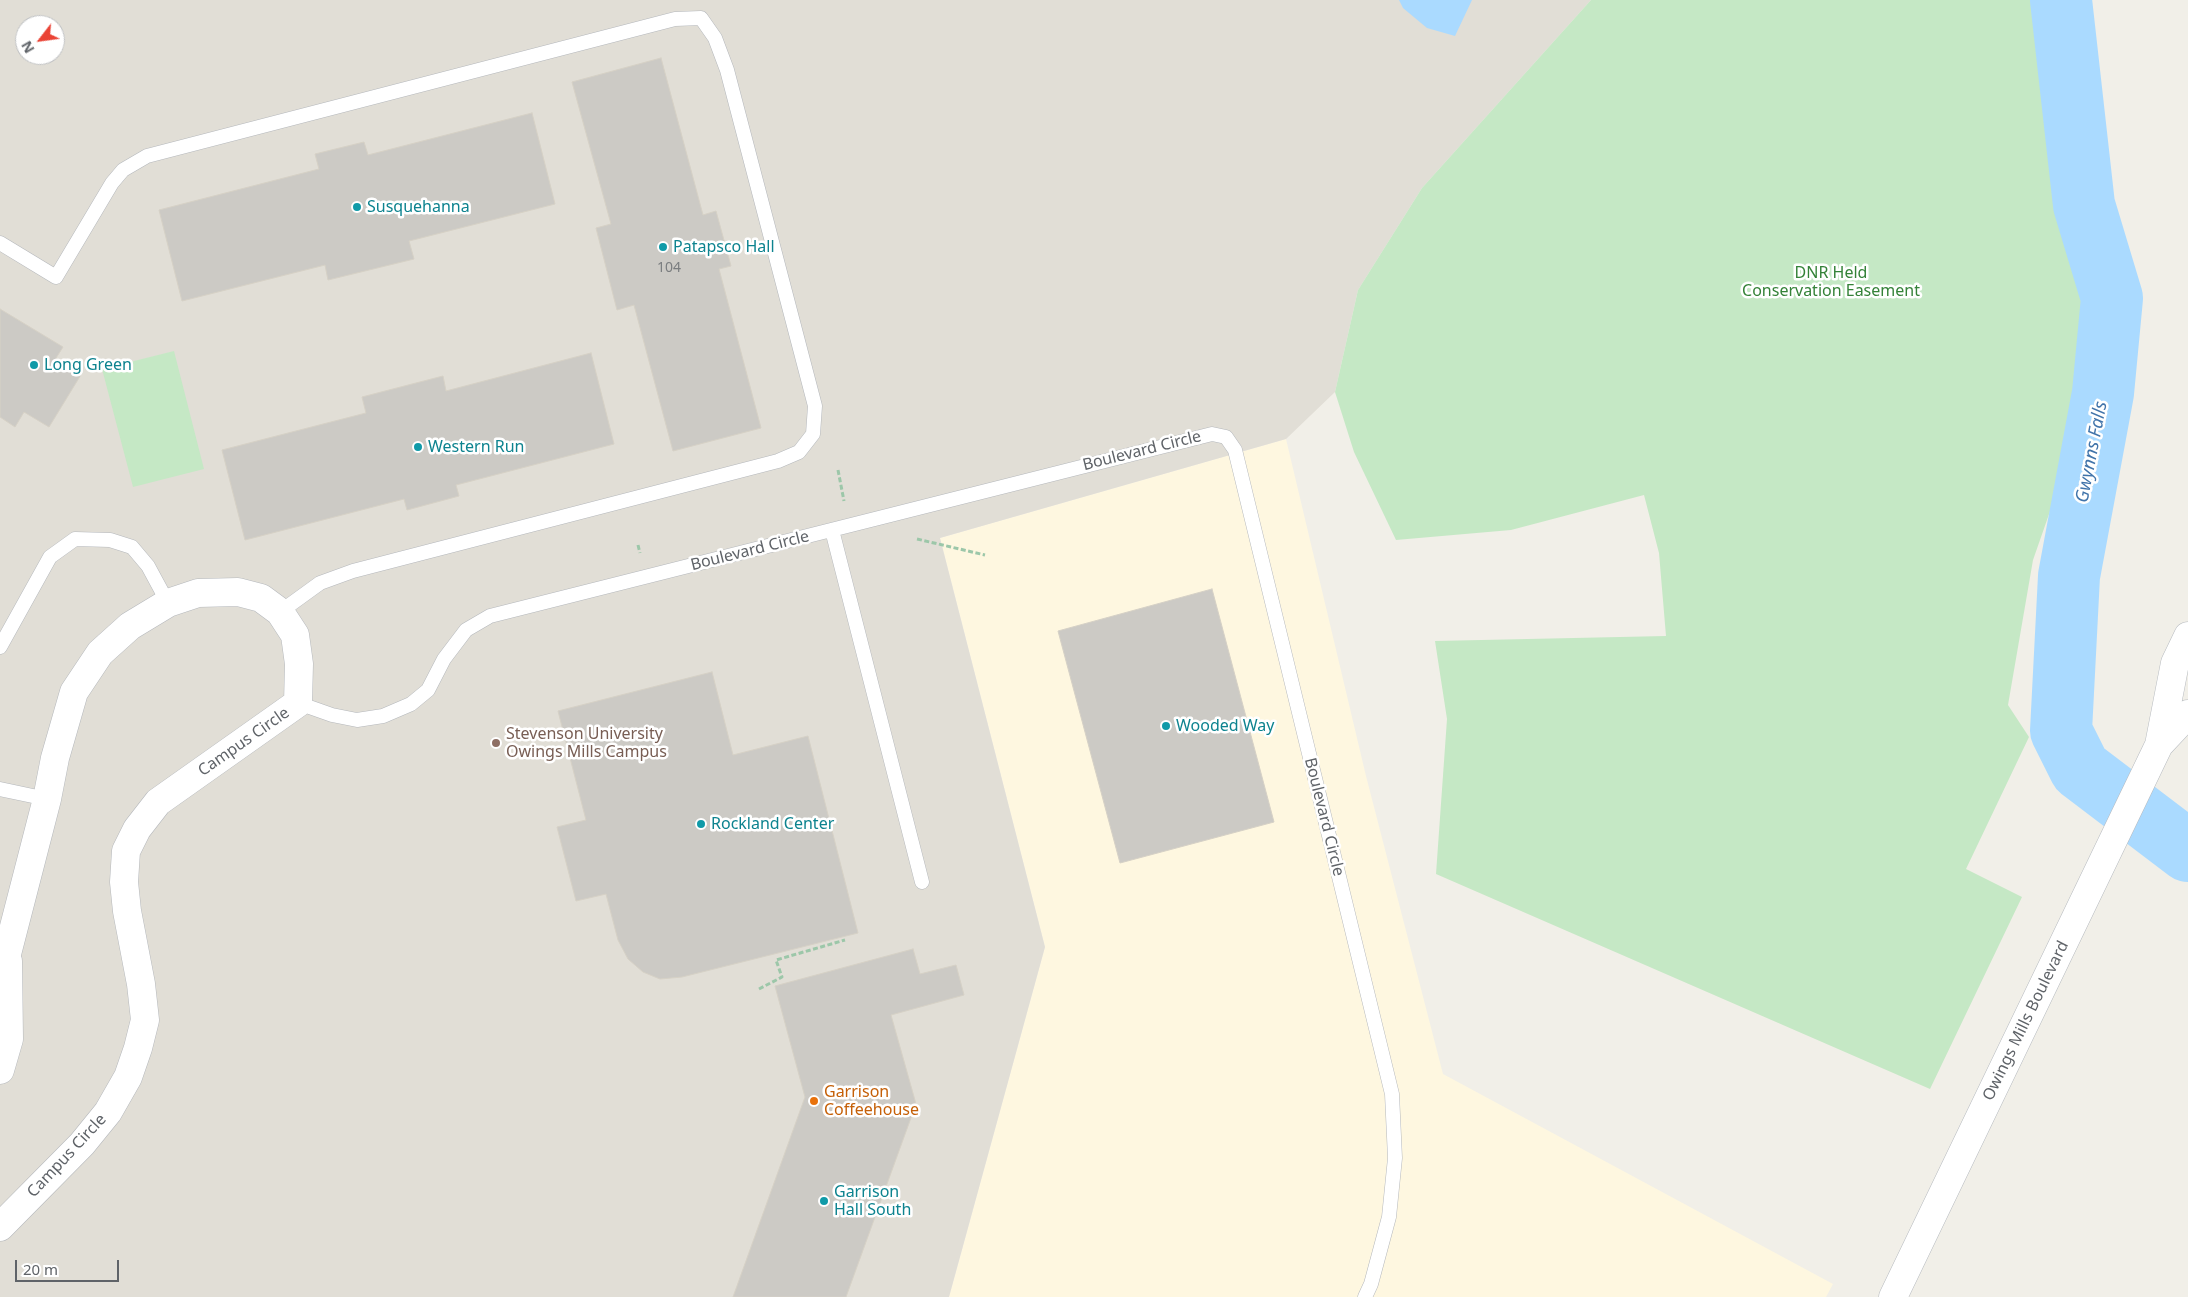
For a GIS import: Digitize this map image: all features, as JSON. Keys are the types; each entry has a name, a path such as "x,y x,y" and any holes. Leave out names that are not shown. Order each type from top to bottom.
{"street":[{"name":"Campus Circle","path":"0,981 74,692 100,653 130,626 168,603 198,592 238,592 261,598 280,612 294,635 299,664 298,703 158,802 137,829 126,852 124,882 145,1020 128,1077 108,1112 82,1144 0,1226"},
{"name":"Owings Mills Boulevard","path":"1893,1297 2159,745 2174,664 2188,636"},
{"name":"Owings Mills Boulevard","path":"2159,745 2188,714"},
{"name":"Campus Circle","path":"0,1070 9,1039 7,952"}],"lane":[{"path":"0,243 56,277 112,183 123,170 147,156 675,19 701,18 715,38 729,80 815,406 813,434 799,452 778,461 353,570 320,584 280,612"},
{"name":"Boulevard Circle","path":"298,703 332,715 357,720 383,716 411,704 428,690 444,659 466,630 490,616 1212,434 1226,437 1235,450 1392,1094 1395,1158 1389,1217 1371,1284 1365,1297"},
{"path":"832,530 922,882"},
{"path":"0,647 50,557 75,539 110,540 132,547 148,566 168,603"},
{"path":"0,788 47,799"}],"path":[{"path":"838,470 845,504"},
{"path":"917,540 985,555"},
{"path":"759,989 782,976 776,960 845,940"}],"shaded area":[{"name":"Stevenson University Owings Mills Campus","path":"0,0 1591,0 1422,188 1358,290 1335,392 1286,439 940,538 1045,947 949,1297 0,1297"},
{"path":"1286,439 1366,776 1443,1074 1833,1284 1826,1297 949,1297 1045,947 940,538"}],"green space":[{"name":"DNR Held Conservation Easement","path":"1591,0 2064,0 2086,149 2129,285 2033,560 2008,705 2029,737 1966,869 2022,897 1930,1089 1436,874 1447,719 1435,641 1666,636 1659,553 1644,495 1511,530 1396,540 1354,452 1335,392 1358,290 1422,188"},
{"path":"174,351 204,469 133,487 102,369"}],"water":[{"path":"1399,0 1472,0 1455,36 1427,28 1403,8"}],"building":[{"name":"Patapsco Hall","path":"661,58 703,215 716,211 731,266 719,269 761,428 673,451 634,305 617,310 596,228 611,224 572,82"},
{"name":"Susquehanna","path":"532,113 555,204 409,241 414,259 328,280 325,265 182,301 159,210 319,169 315,154 364,142 368,155"},
{"name":"Long Green","path":"0,309 63,347 56,358 82,373 49,427 24,412 15,427 0,417"},
{"name":"Western Run","path":"591,353 614,444 456,485 459,496 407,510 404,499 245,540 222,450 366,413 362,397 443,376 446,391"},
{"name":"Wooded Way","path":"1212,589 1274,822 1120,863 1058,631"},
{"name":"Rockland Center","path":"712,672 733,755 808,736 858,933 682,977 660,979 643,972 628,959 618,940 606,894 576,901 557,827 586,820 558,711"},
{"name":"Garrison Hall South","path":"913,949 920,974 956,965 964,995 891,1015 916,1104 846,1297 733,1297 805,1097 775,986"}],"waterway":[{"name":"Gwynns Falls","path":"2061,0 2084,205 2112,298 2103,393 2069,576 2061,731 2080,769 2188,851"}],"place":[{"name":"Susquehanna","path":"357,207"},
{"name":"Patapsco Hall","path":"663,247"},
{"name":"Long Green","path":"34,365"},
{"name":"Western Run","path":"418,447"},
{"name":"Wooded Way","path":"1166,726"},
{"name":"Stevenson University Owings Mills Campus","path":"496,743"},
{"name":"Rockland Center","path":"701,824"},
{"name":"Garrison Coffeehouse","path":"814,1101"},
{"name":"Garrison Hall South","path":"824,1201"}]}
